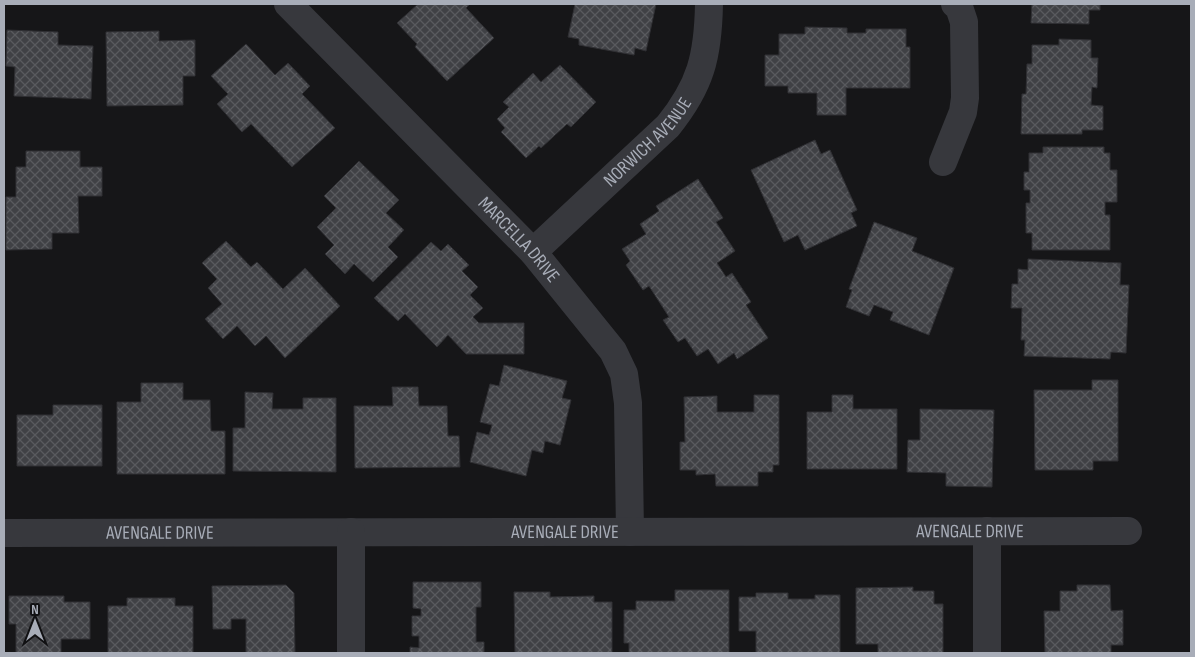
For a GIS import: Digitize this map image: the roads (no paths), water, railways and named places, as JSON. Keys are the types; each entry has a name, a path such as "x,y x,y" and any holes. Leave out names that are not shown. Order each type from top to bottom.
{"street":[{"name":"MARCELLA DRIVE","path":"288,4 533,252 607,341 624,374 628,403 630,532"},
{"name":"NORWICH AVENUE","path":"533,252 668,126 681,109 690,96 703,64 708,32 709,4"},
{"path":"943,162 962,112 965,98 964,22 959,7 956,4"},
{"path":"987,531 987,653"},
{"name":"AVENGALE DRIVE","path":"4,533 1128,531"},
{"path":"351,532 351,653"}]}
